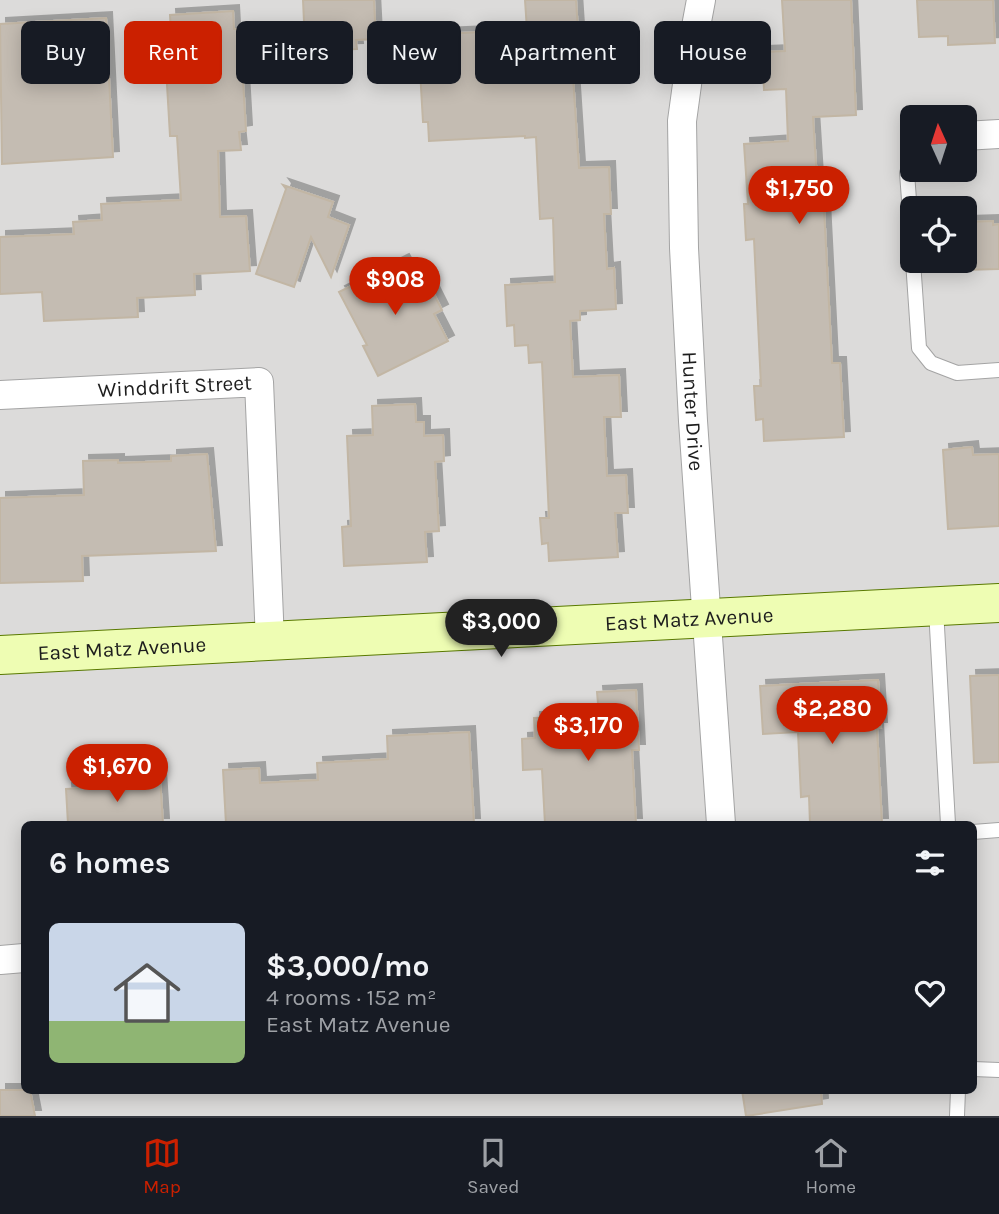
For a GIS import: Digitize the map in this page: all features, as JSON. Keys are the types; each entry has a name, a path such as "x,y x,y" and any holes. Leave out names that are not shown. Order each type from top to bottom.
{"street":[{"name":"Hunter Drive","path":"701,0 682,121 684,248 721,821"},
{"path":"977,135 999,134"},
{"name":"Winddrift Street","path":"0,395 259,382 270,641"},
{"name":"East Matz Avenue","path":"0,655 999,603"},
{"path":"0,960 21,958"}],"lane":[{"path":"914,273 919,348 930,363 957,373 999,370"},
{"path":"936,607 948,821"},
{"path":"977,832 999,830"},
{"path":"977,1069 999,1069"},
{"path":"957,1116 958,1094"}],"shaded area":[{"path":"0,0 999,0 999,1116 0,1116"}],"building":[{"path":"303,0 374,0 375,21 367,21 367,39 356,40 357,49 353,49 353,21 304,21"},
{"path":"525,0 576,0 577,21 526,21"},
{"path":"782,0 851,0 856,115 813,117 817,180 829,180 831,207 824,208 832,363 840,363 844,437 764,441 763,419 756,420 754,386 761,386 754,239 746,240 744,204 748,204 744,144 788,141 786,89 764,90 764,84 771,84 771,52 785,51"},
{"path":"917,0 993,0 995,43 948,45 948,36 919,37"},
{"path":"233,11 236,29 236,84 243,84 246,131 239,132 241,150 218,151 220,217 246,216 250,271 194,274 195,295 137,298 138,317 44,321 42,292 0,294 0,237 74,234 73,222 102,220 101,204 181,200 177,136 170,136 167,84 222,84 222,21 170,21 170,15"},
{"path":"106,18 106,21 53,21"},
{"path":"21,23 21,84 109,84 113,157 2,164 0,24"},
{"path":"475,32 475,84 573,84 579,168 609,167 611,214 604,214 607,269 614,268 616,309 580,311 580,320 570,321 573,377 619,375 621,417 604,417 607,476 626,475 628,513 615,513 618,557 549,561 548,543 542,544 540,518 549,518 542,362 529,363 528,345 515,346 514,325 507,326 505,285 555,282 553,218 540,219 536,137 429,141 428,122 423,122 421,84 461,84 461,33"},
{"path":"283,185 333,202 328,217 349,225 331,277 311,237 294,287 256,274 286,189"},
{"path":"993,221 993,225 999,224 999,269 977,270 977,222"},
{"path":"403,260 414,281 425,276 442,310 434,314 448,341 378,376 363,346 367,345 339,292"},
{"path":"415,404 416,422 424,422 424,436 443,435 444,461 435,462 439,531 425,532 427,562 344,566 342,527 351,526 347,436 373,435 372,406"},
{"path":"972,447 973,455 999,454 999,526 948,529 943,450"},
{"path":"207,454 216,551 82,556 83,581 0,583 0,498 84,495 83,461 171,461 171,456"},
{"path":"999,675 999,762 974,763 970,676"},
{"path":"878,680 881,728 877,728 882,821 810,821 809,796 801,797 798,732 763,734 760,686"},
{"path":"636,690 639,750 632,750 636,821 545,821 542,769 523,770 522,739 535,738 534,718 599,715 597,692"},
{"path":"469,732 474,821 226,821 223,770 259,768 260,783 318,780 317,763 388,759 387,736"},
{"path":"160,777 163,821 68,821 66,789 121,786 121,779"},
{"path":"0,1090 21,1090 21,1094 31,1094 35,1116 0,1116"},
{"path":"743,1094 821,1094 822,1104 746,1116"}]}
